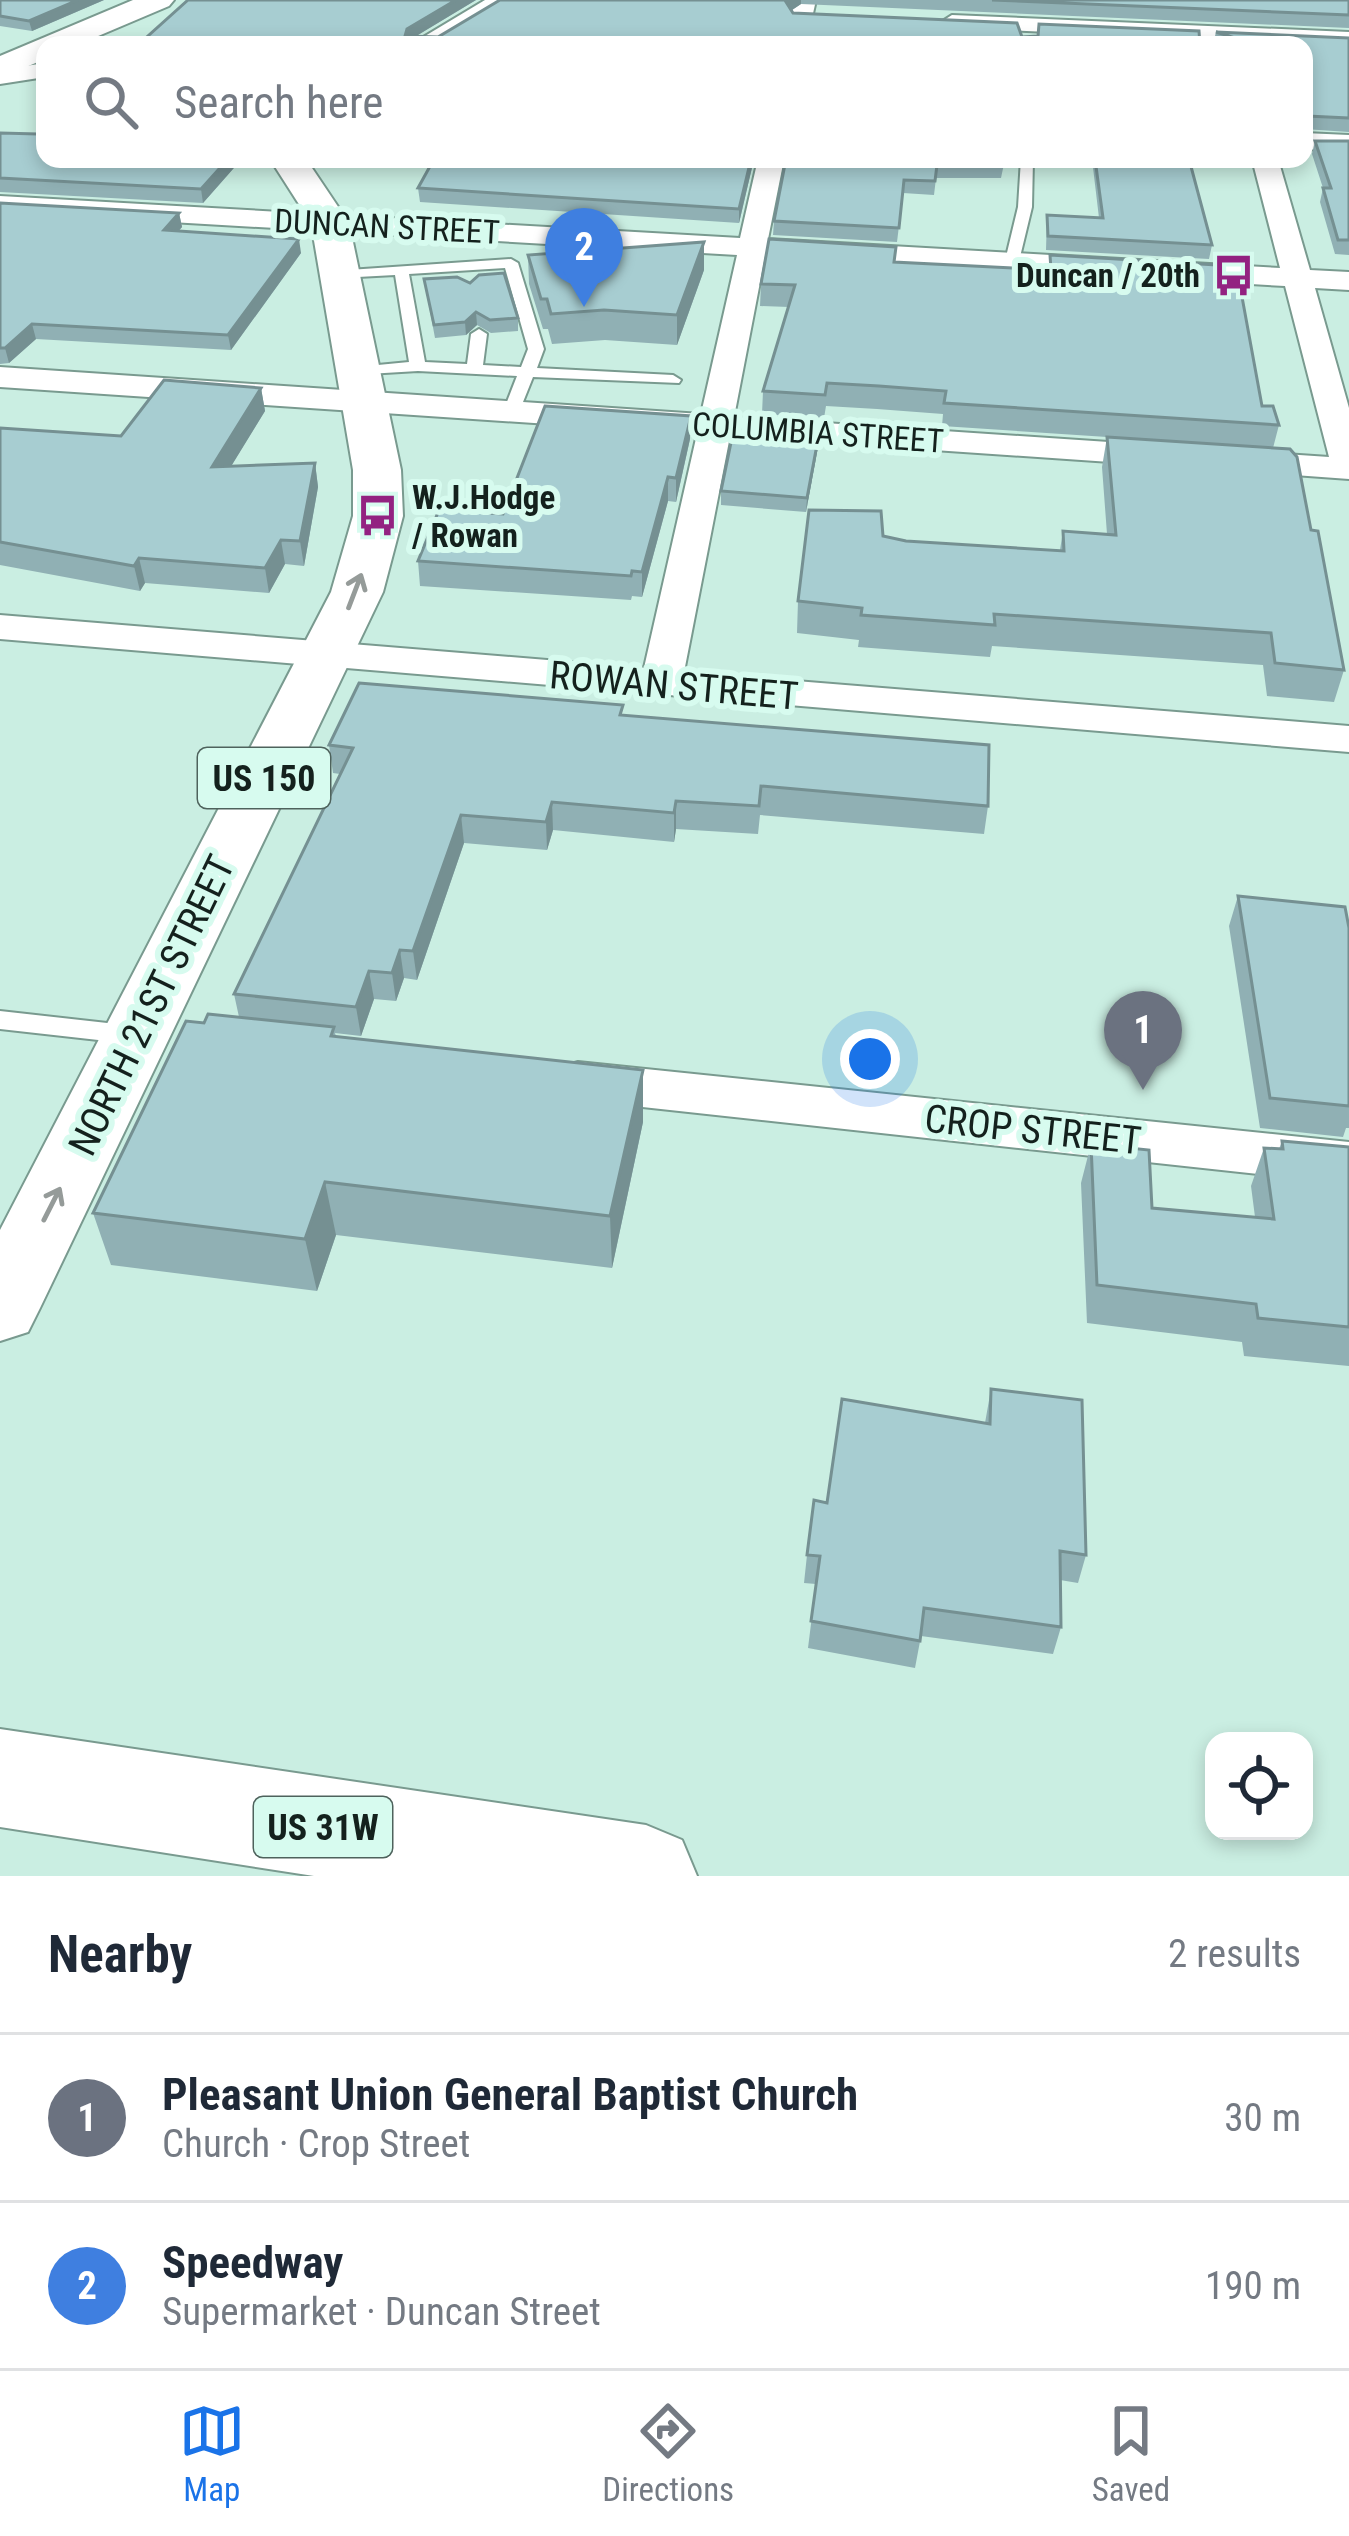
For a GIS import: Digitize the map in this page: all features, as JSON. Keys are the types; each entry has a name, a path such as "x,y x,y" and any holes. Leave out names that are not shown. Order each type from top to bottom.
{"main road":[{"path":"124,36 152,2"},
{"path":"70,36 152,2"},
{"path":"0,68 36,52"},
{"name":"NORTH 21ST STREET","path":"0,1308 160,1037 326,655 358,592 378,516 377,470 330,223 294,168"},
{"name":"US 31W","path":"0,1778 646,1876"}],"street":[{"path":"438,36 501,0"},
{"path":"779,0 809,9"},
{"path":"1219,0 1231,36"},
{"path":"936,21 1026,35 1078,36"},
{"path":"1313,39 1349,39"},
{"path":"0,77 36,71"},
{"path":"1313,141 1349,143"},
{"path":"662,684 769,168"},
{"path":"1267,168 1349,469"},
{"name":"DUNCAN STREET","path":"0,204 1349,281"},
{"name":"COLUMBIA STREET","path":"0,377 360,387 511,412 1349,469"},
{"name":"ROWAN STREET","path":"0,628 1349,739"},
{"name":"CROP STREET","path":"541,1078 1349,1163"}],"lane":[{"path":"1012,261 1025,207 1027,168"},
{"path":"469,288 463,267 470,231"},
{"path":"511,263 536,349 511,412"},
{"path":"339,274 532,264"},
{"path":"400,270 418,366"},
{"path":"475,369 479,334"},
{"path":"360,387 418,366 673,380"},
{"path":"0,1020 160,1037"}],"building":[{"path":"0,0 78,0 29,21 0,16"},
{"path":"188,0 456,0 407,29 405,36 148,36"},
{"path":"500,0 789,0 793,13 1017,23 1022,36 440,36"},
{"path":"992,0 1349,0 1349,15"},
{"path":"1039,24 1199,31 1199,36 1038,36"},
{"path":"1216,32 1305,36 1229,36"},
{"path":"1313,36 1349,38 1349,118 1313,116"},
{"path":"0,133 36,134 36,168 220,168 201,189 0,178"},
{"path":"1315,141 1349,141 1349,240 1338,240 1323,188 1331,188"},
{"path":"429,168 749,168 739,209 418,188"},
{"path":"784,168 937,168 935,181 904,180 899,228 774,221"},
{"path":"1096,168 1191,168 1212,245 1048,236 1047,215 1103,218"},
{"path":"0,203 179,213 164,230 299,239 228,335 32,324 0,348"},
{"path":"769,239 896,247 894,262 1051,270 1050,255 1217,265 1219,273 1238,275 1262,406 1273,406 1279,425 944,403 946,391 879,386 827,383 825,395 763,391 795,285 761,284"},
{"path":"704,242 677,315 604,310 551,314 547,299 541,299 528,255"},
{"path":"504,273 518,318 490,320 476,312 465,322 434,325 424,279 457,277 470,283 479,275"},
{"path":"164,380 261,388 212,467 315,463 300,541 281,540 265,568 139,558 134,566 0,542 0,428 121,436"},
{"path":"545,406 691,416 676,478 668,477 642,572 632,571 631,576 418,561 439,510 503,514"},
{"path":"734,428 819,434 807,498 721,491"},
{"path":"1107,437 1290,449 1297,457 1311,530 1318,531 1344,670 1275,663 1271,633 994,614 995,625 861,615 862,608 798,601 809,510 881,511 883,536 906,541 1064,551 1063,531 1116,535"},
{"path":"359,683 623,705 620,715 989,745 988,806 761,786 759,806 676,801 674,813 552,802 546,822 461,815 413,951 400,950 392,973 369,971 356,1007 234,994 353,748 329,745"},
{"path":"1238,896 1345,907 1349,1106 1270,1098"},
{"path":"208,1014 334,1027 331,1036 643,1070 610,1216 325,1182 305,1239 93,1213 186,1021 204,1023"},
{"path":"1282,1141 1349,1147 1349,1327 1258,1318 1256,1304 1097,1285 1091,1144 1149,1150 1152,1208 1274,1219 1264,1148 1283,1149"},
{"path":"991,1389 1082,1400 1086,1555 1060,1551 1061,1627 924,1608 920,1641 811,1621 820,1556 807,1555 814,1500 827,1503 842,1399 990,1424"}],"place":[{"name":"Duncan / 20th","path":"1234,275"},
{"name":"Speedway","path":"584,307"},
{"name":"W.J.Hodge / Rowan","path":"378,516"},
{"name":"Pleasant Union General Baptist Church","path":"1143,1090"}]}
